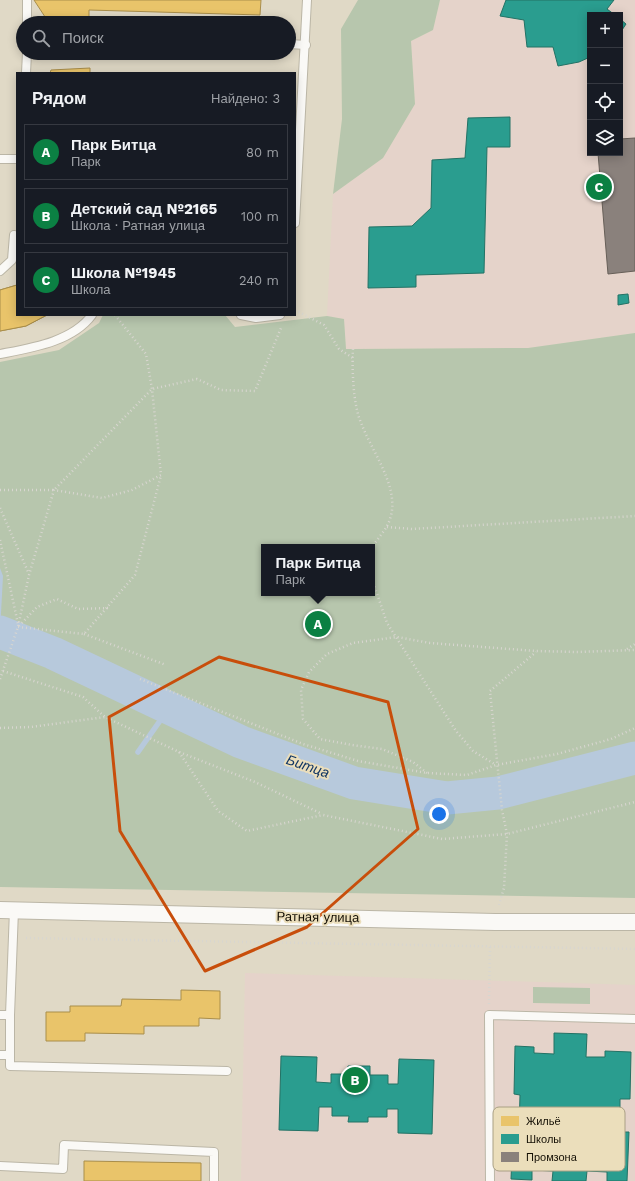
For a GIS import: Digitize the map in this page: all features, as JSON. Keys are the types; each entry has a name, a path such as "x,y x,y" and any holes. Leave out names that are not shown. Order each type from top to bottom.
{"street":[{"name":"Ратная улица","path":"7,910 495,922 635,922"}],"lane":[{"path":"27,16 28,0"},
{"path":"296,192 306,45 307,0"},
{"path":"296,44 306,45"},
{"path":"26,72 27,60"},
{"path":"0,159 16,159"},
{"path":"0,271 12,260 14,235"},
{"path":"0,354 33,348 68,334 91,316"},
{"path":"246,316 256,318 282,318"},
{"path":"7,910 13,938 10,1066 227,1071"},
{"path":"0,1015 10,1015"},
{"path":"490,1181 489,1015 635,1019"},
{"path":"0,1055 10,1055"},
{"path":"0,1166 63,1169 64,1145 214,1152 214,1181"}],"path":[{"path":"296,311 324,325 339,349 353,358"},
{"path":"84,634 136,575 161,475 152,389 146,354 116,316"},
{"path":"0,679 18,627 30,575 54,490 152,389 197,379 221,390 255,391 282,318"},
{"path":"353,350 357,410 366,436 379,456 392,496 391,518 374,544"},
{"path":"0,490 54,490 102,498 132,490 161,475"},
{"path":"0,508 30,575"},
{"path":"386,527 412,529 635,516"},
{"path":"0,540 18,627"},
{"path":"375,588 387,623 397,637 413,666 435,696 456,731 473,751 496,765"},
{"path":"18,627 37,607 57,599 78,609 108,608"},
{"path":"18,627 84,634 166,665"},
{"path":"427,773 413,762 382,749 320,739 304,719 301,690 309,672 327,654 353,643 397,637 430,643 536,651 578,652 635,650"},
{"path":"626,650 635,644"},
{"path":"498,908 504,888 507,834 496,765 490,692 536,651"},
{"path":"3,671 83,698 105,717 179,752 255,782 323,815 442,839 507,834 635,802"},
{"path":"140,679 303,744 358,761 427,773 467,774 496,765 557,754 611,739 635,728"},
{"path":"0,728 31,727 105,717"},
{"path":"179,752 218,811 247,831 323,815"},
{"path":"13,938 635,949"},
{"path":"489,1004 490,946"}],"highlighted area":[{"path":"219,657 388,702 418,829 307,927 205,971 120,831 109,717"}],"shaded area":[{"path":"440,0 635,0 635,333 529,348 346,349 344,319 327,316 333,194 383,158 415,104 411,41 433,30"},
{"path":"245,973 635,985 635,1181 241,1181"}],"green space":[{"path":"358,0 440,0 433,30 411,41 415,104 383,158 333,194 342,119 341,29"},
{"path":"102,316 226,316 235,327 327,316 344,319 346,349 528,348 635,333 635,898 0,887 0,362 59,350 99,323"},
{"path":"533,987 590,988 590,1004 533,1003"}],"water":[{"path":"0,568 3,576 0,632"}],"building: Жильё":[{"path":"34,0 261,0 260,15 89,10 89,16 44,16"},
{"path":"90,68 90,72 50,72 51,70"},
{"path":"16,285 16,316 45,316 26,326 0,331 0,290"},
{"path":"16,285 16,316 45,316 26,326 0,331 0,290"},
{"path":"181,990 220,991 220,1019 199,1018 199,1026 144,1026 144,1034 85,1033 85,1041 46,1041 46,1012 70,1012 70,1006 121,1006 122,999 181,1000"},
{"path":"84,1161 201,1163 201,1181 84,1181"}],"building: Школы":[{"path":"506,0 614,0 607,9 611,12 587,12 587,58 579,62 558,66 553,47 527,47 524,20 500,16"},
{"path":"623,22 626,24 623,28"},
{"path":"510,117 510,147 487,147 484,273 416,275 416,287 368,288 369,227 412,226 431,208 432,160 465,158 468,118"},
{"path":"628,294 629,303 618,305 618,295"},
{"path":"554,1033 587,1034 586,1057 605,1057 605,1051 631,1052 630,1099 620,1099 620,1107 520,1107 520,1095 514,1094 515,1046 534,1047 534,1053 554,1054"},
{"path":"281,1056 317,1057 316,1082 331,1083 331,1074 347,1074 348,1066 370,1066 370,1075 388,1075 388,1084 398,1084 399,1059 434,1060 432,1134 398,1133 398,1109 387,1109 387,1117 368,1117 368,1122 348,1122 349,1116 332,1116 332,1107 319,1107 318,1131 279,1130"},
{"path":"625,1132 629,1132 627,1181 607,1181 607,1172 587,1171 625,1171"},
{"path":"511,1171 532,1171 532,1180 511,1179"},
{"path":"553,1171 587,1171 586,1181 552,1181"}],"building: Промзона":[{"path":"635,138 635,271 608,274 598,156 623,156 623,139"}],"waterway":[{"name":"Битца","path":"0,632 53,653 241,742 354,783 447,798 498,793 635,758"},
{"path":"138,752 169,708"}],"place":[{"name":"Школа №1945","path":"599,187"},
{"name":"Парк Битца","path":"318,624"},
{"name":"Детский сад №2165","path":"355,1080"}]}
